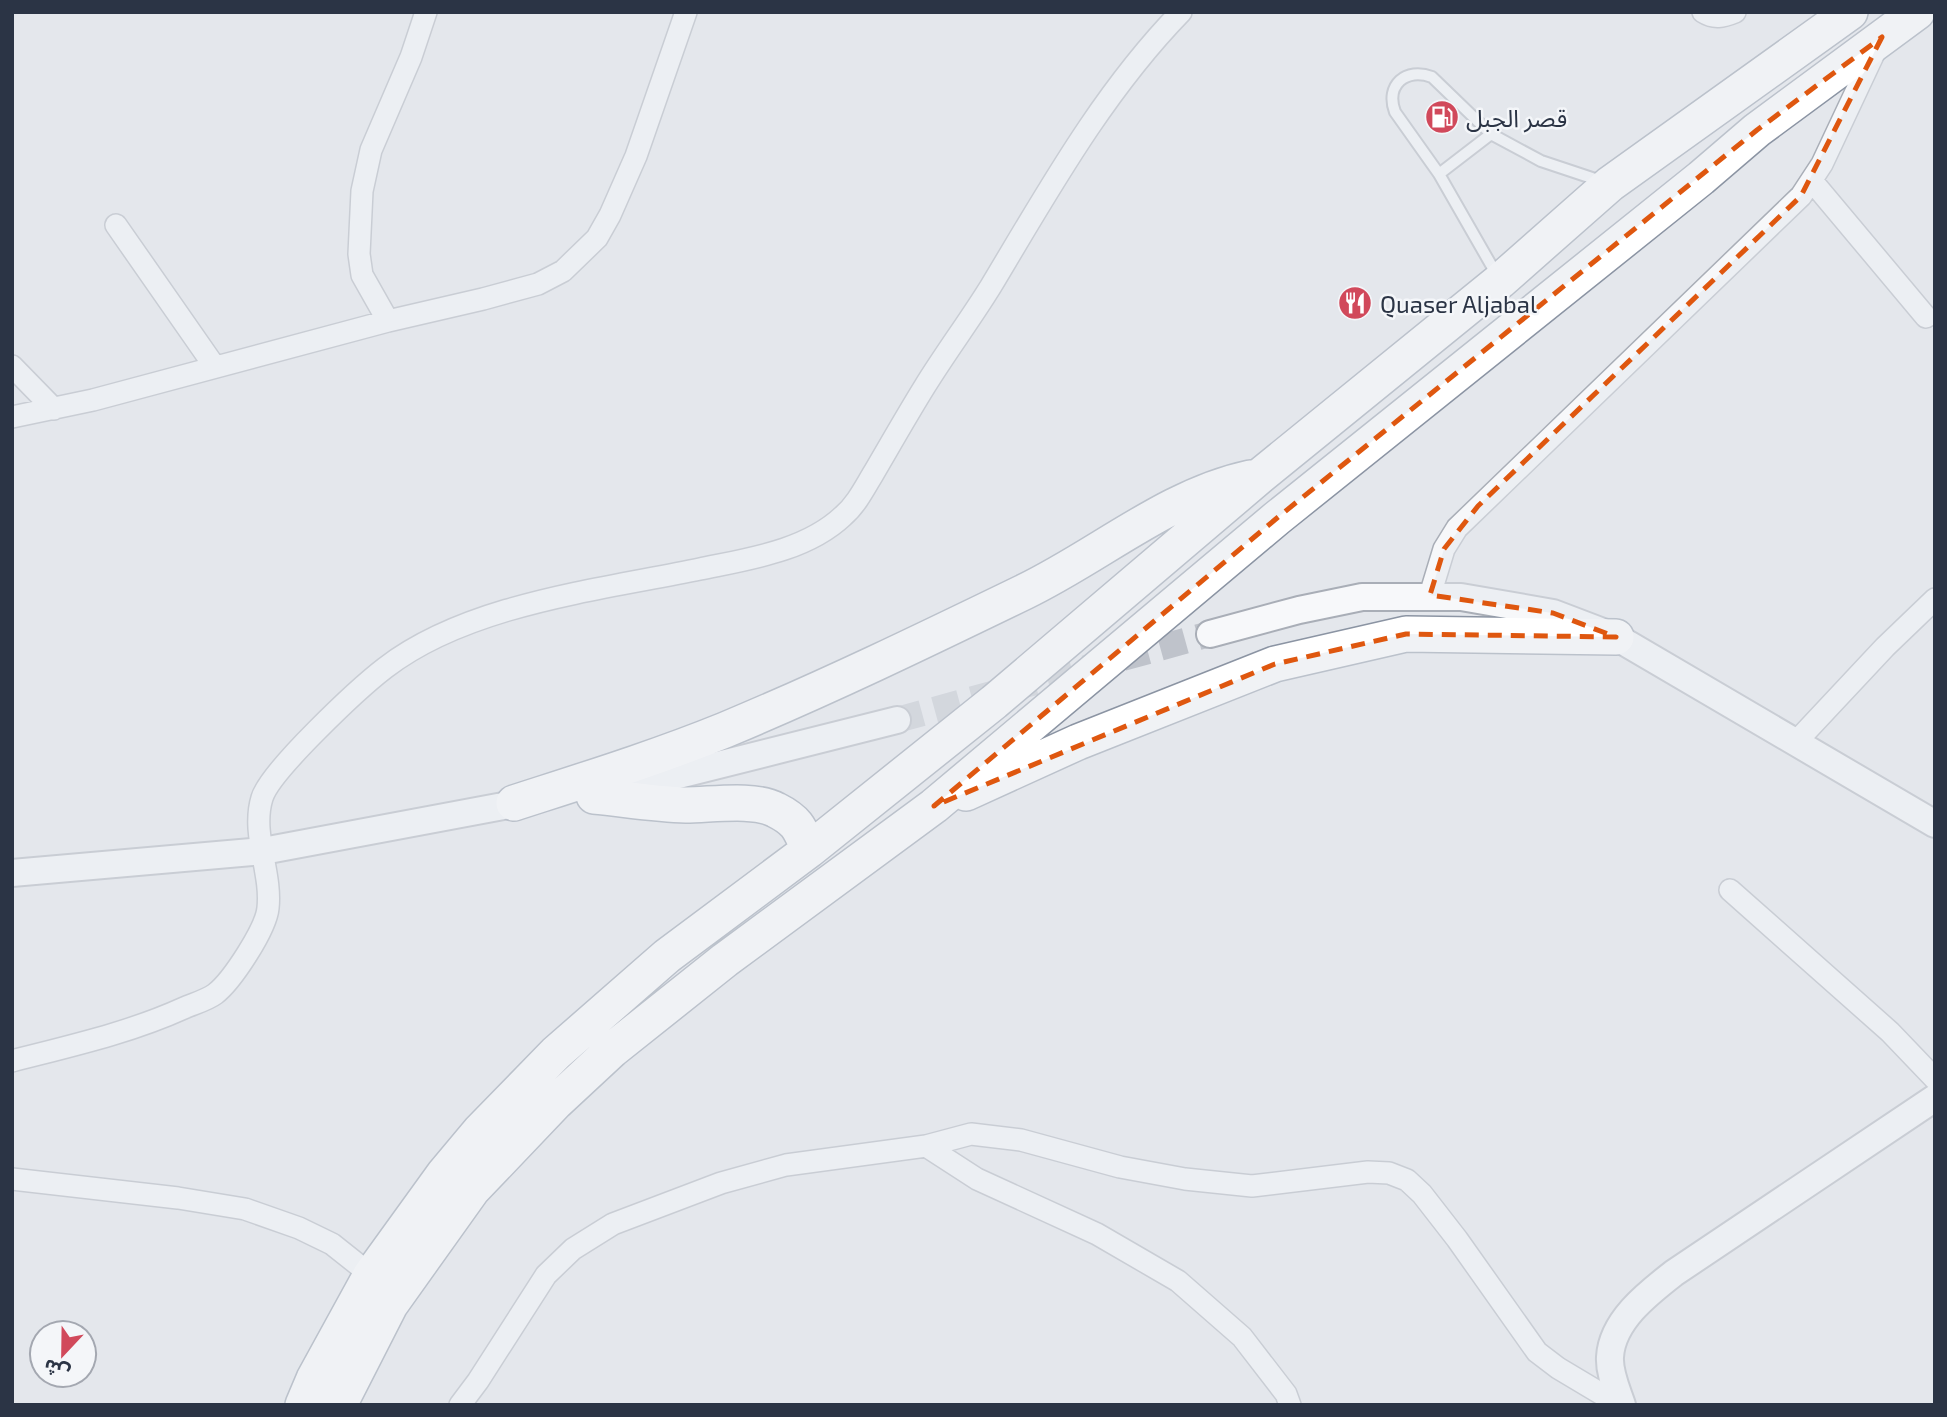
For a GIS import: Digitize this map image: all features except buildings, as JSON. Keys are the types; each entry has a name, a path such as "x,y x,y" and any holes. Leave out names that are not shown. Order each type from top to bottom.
{"highway":[{"path":"303,1405 314,1379 371,1275 444,1174 480,1131 556,1052 667,956 809,850 993,702 1260,476 1500,281 1611,184 1850,12"},
{"path":"339,1405 390,1305 472,1191 555,1102 612,1050 725,960 934,806 1287,510 1757,130 1917,12"},
{"path":"514,803 627,766 723,730 919,643 1054,578 1187,499 1227,483 1260,476"},
{"path":"934,806 1078,742 1275,664 1405,634 1616,638"},
{"path":"594,796 652,803 738,803 774,808 799,825 809,850"}],"street":[{"path":"388,321 362,275 359,254 362,191 371,150 411,57 426,12"},
{"path":"12,417 215,368 538,284 563,271 597,238 610,215 636,156 686,12"},
{"path":"12,1061 155,1021 215,994 247,956 268,915 269,890 259,821 261,801 275,775 381,671 412,648 499,612 772,553 818,535 844,516 859,498 925,386 958,339 1060,169 1139,61 1181,12"},
{"path":"1703,12 1709,16 1722,17 1735,12"},
{"path":"1430,595 1444,549 1457,527 1778,221 1812,181 1882,37"},
{"path":"1812,181 1926,317"},
{"path":"116,225 215,368"},
{"path":"12,366 54,408"},
{"path":"1210,634 1299,610 1362,597 1461,597 1553,613 1616,638 1935,824"},
{"path":"1796,742 1885,647 1935,599"},
{"path":"12,873 263,851 514,803 594,796 897,720"},
{"path":"1730,890 1890,1032 1935,1079"},
{"path":"1621,1405 1609,1359 1614,1337 1638,1303 1674,1273 1935,1098"},
{"path":"460,1405 546,1275 573,1249 613,1224 721,1183 786,1165 926,1146 971,1134 1021,1140 1120,1167 1185,1179 1252,1186 1368,1172 1390,1173 1407,1180 1422,1194 1537,1352 1558,1368 1621,1405"},
{"path":"926,1146 977,1179 1097,1234 1178,1281 1242,1337 1286,1394 1290,1405"},
{"path":"12,1179 178,1198 245,1209 299,1228 331,1244 371,1275"}],"lane":[{"path":"1500,281 1439,174 1395,112 1392,103 1399,81 1410,74 1421,73 1432,77 1491,134 1541,161 1611,184"},
{"path":"1439,174 1491,134"}],"highlighted area":[{"path":"1882,37 1801,196 1478,506 1444,549 1430,595 1553,613 1616,637 1406,634 1275,664 934,806 1277,518 1757,130"}],"tunnel":[{"path":"897,720 1210,634"}],"place":[{"name":"قصر الجبل","path":"1442,117"},
{"name":"Quaser Aljabal","path":"1355,303"}]}
